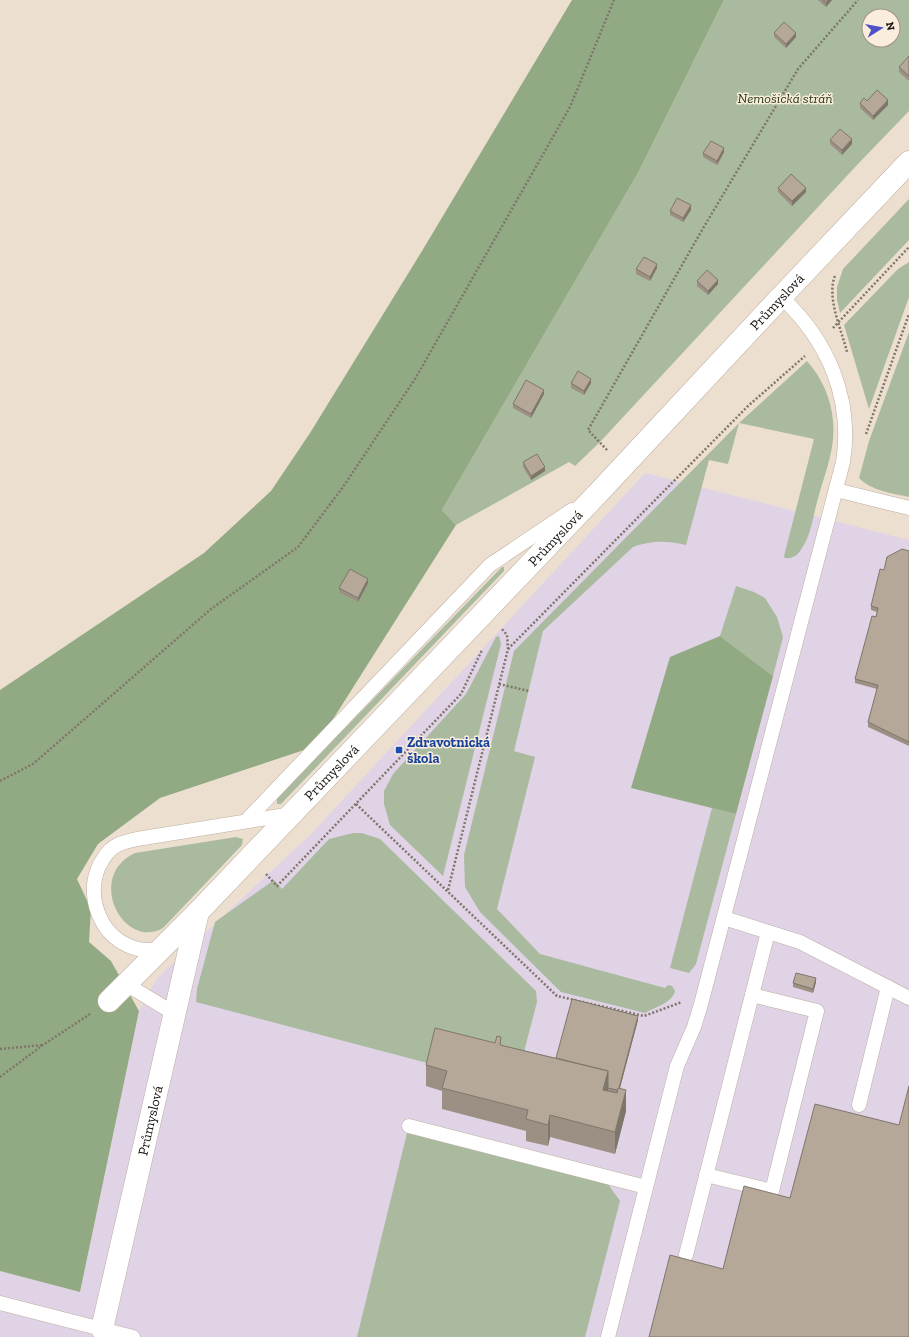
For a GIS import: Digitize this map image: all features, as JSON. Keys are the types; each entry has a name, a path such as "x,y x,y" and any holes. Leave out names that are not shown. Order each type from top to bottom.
{"street":[{"name":"Průmyslová","path":"109,1001 198,912 623,467 909,162"},
{"name":"Průmyslová","path":"102,1329 198,912"}],"lane":[{"path":"608,1337 677,1066 694,1028 701,1004 843,462 846,425 844,407 830,362 806,324 781,297"},
{"path":"246,821 490,565 602,489"},
{"path":"836,490 909,508"},
{"path":"162,947 151,951 135,948 118,939 102,923 96,909 94,884 96,872 106,854 113,847 123,842 292,814"},
{"path":"724,918 800,942 909,998"},
{"path":"686,1255 768,932"},
{"path":"126,984 174,1014"},
{"path":"859,1105 888,987"},
{"path":"706,1175 772,1191 817,1011 752,995"},
{"path":"409,1126 646,1187"},
{"path":"0,1303 133,1337"}],"path":[{"path":"0,781 33,764 211,609 298,547 343,487 415,379 570,107 614,0"},
{"path":"623,467 588,430 702,230 798,69 858,0"},
{"path":"448,890 508,648 748,406 819,344 909,247"},
{"path":"836,273 832,287 833,300 849,359"},
{"path":"866,418 868,426"},
{"path":"250,857 278,886 461,694 484,646"},
{"path":"499,684 529,691"},
{"path":"356,804 448,890 557,996 644,1016 686,1000 701,1004"},
{"path":"0,1077 43,1045 109,1001"},
{"path":"0,1049 43,1045"}],"shaded area":[{"path":"645,473 909,540 909,1337 0,1337 0,1271 80,1292 139,1011 157,978 312,833"}],"green space":[{"path":"572,0 724,0 638,173 442,510 456,525 316,746 160,798 98,844 77,879 91,909 89,942 111,961 139,1011 80,1292 0,1271 0,690 204,553 271,491 310,433 422,251"},
{"name":"Nemošická stráň","path":"724,0 909,0 909,111 600,442 575,466 569,462 456,525 442,510 638,173"},
{"path":"909,199 909,240 840,313 837,300 837,287 843,269"},
{"path":"909,262 909,297 869,409 844,325 898,269"},
{"path":"909,332 909,497 876,489 859,478 869,441"},
{"path":"807,361 817,374 828,396 833,421 833,442 829,462 808,537 797,555 793,557 785,558 784,556 814,439 739,423"},
{"path":"739,423 728,464 709,460 686,545 660,542 647,543 633,547 543,631 514,751 535,757 497,909 540,954 665,988 668,985 672,986 675,991 667,1002 645,1013 561,992 480,912 465,887 464,855 514,651"},
{"path":"502,567 504,567 504,571 281,804 277,804 277,798"},
{"path":"736,586 754,592 765,598 777,617 783,637 773,676 720,636"},
{"path":"499,636 501,644 443,876 390,825 384,804 384,791 393,774 466,694 496,637"},
{"path":"720,636 773,676 736,814 631,788 670,657"},
{"path":"712,808 736,814 696,964 689,973 670,968"},
{"path":"353,833 362,833 380,839 536,991 537,1002 519,1071 431,1064 196,1002 197,989 215,922 274,880 282,889 329,839"},
{"path":"236,837 243,839 242,845 163,928 148,932 135,929 123,920 115,908 111,893 113,878 120,864 135,853"},
{"path":"407,1133 608,1184 620,1201 585,1337 357,1337"}],"building":[{"path":"784,22 796,33 786,44 774,33"},
{"path":"909,56 909,76 899,67"},
{"path":"877,90 888,100 873,116 860,103 864,98 867,101"},
{"path":"840,129 852,139 842,150 830,140"},
{"path":"711,141 724,148 717,161 703,153"},
{"path":"791,174 806,188 792,201 778,188"},
{"path":"677,198 691,205 683,218 670,211"},
{"path":"644,257 657,264 650,277 636,269"},
{"path":"707,270 718,280 708,291 697,281"},
{"path":"578,371 591,379 584,391 571,383"},
{"path":"526,380 544,390 531,414 513,404"},
{"path":"537,454 545,467 531,476 523,462"},
{"path":"902,549 909,551 909,742 868,722 878,685 855,679 872,616 876,617 878,608 871,606 880,569 884,570 887,557"},
{"path":"350,569 368,579 358,598 339,588"},
{"path":"796,973 816,978 813,989 793,983"},
{"path":"572,999 638,1016 619,1088 617,1090 608,1088 608,1071 556,1058"},
{"path":"435,1028 495,1043 497,1036 501,1037 500,1045 608,1071 603,1090 617,1093 618,1088 626,1090 615,1132 550,1115 548,1125 526,1119 528,1110 442,1088 447,1071 426,1065"},
{"path":"909,1086 909,1337 649,1337 670,1255 723,1269 744,1186 790,1198 815,1104 899,1125"}],"place":[{"name":"Zdravotnická škola","path":"399,750"}]}
